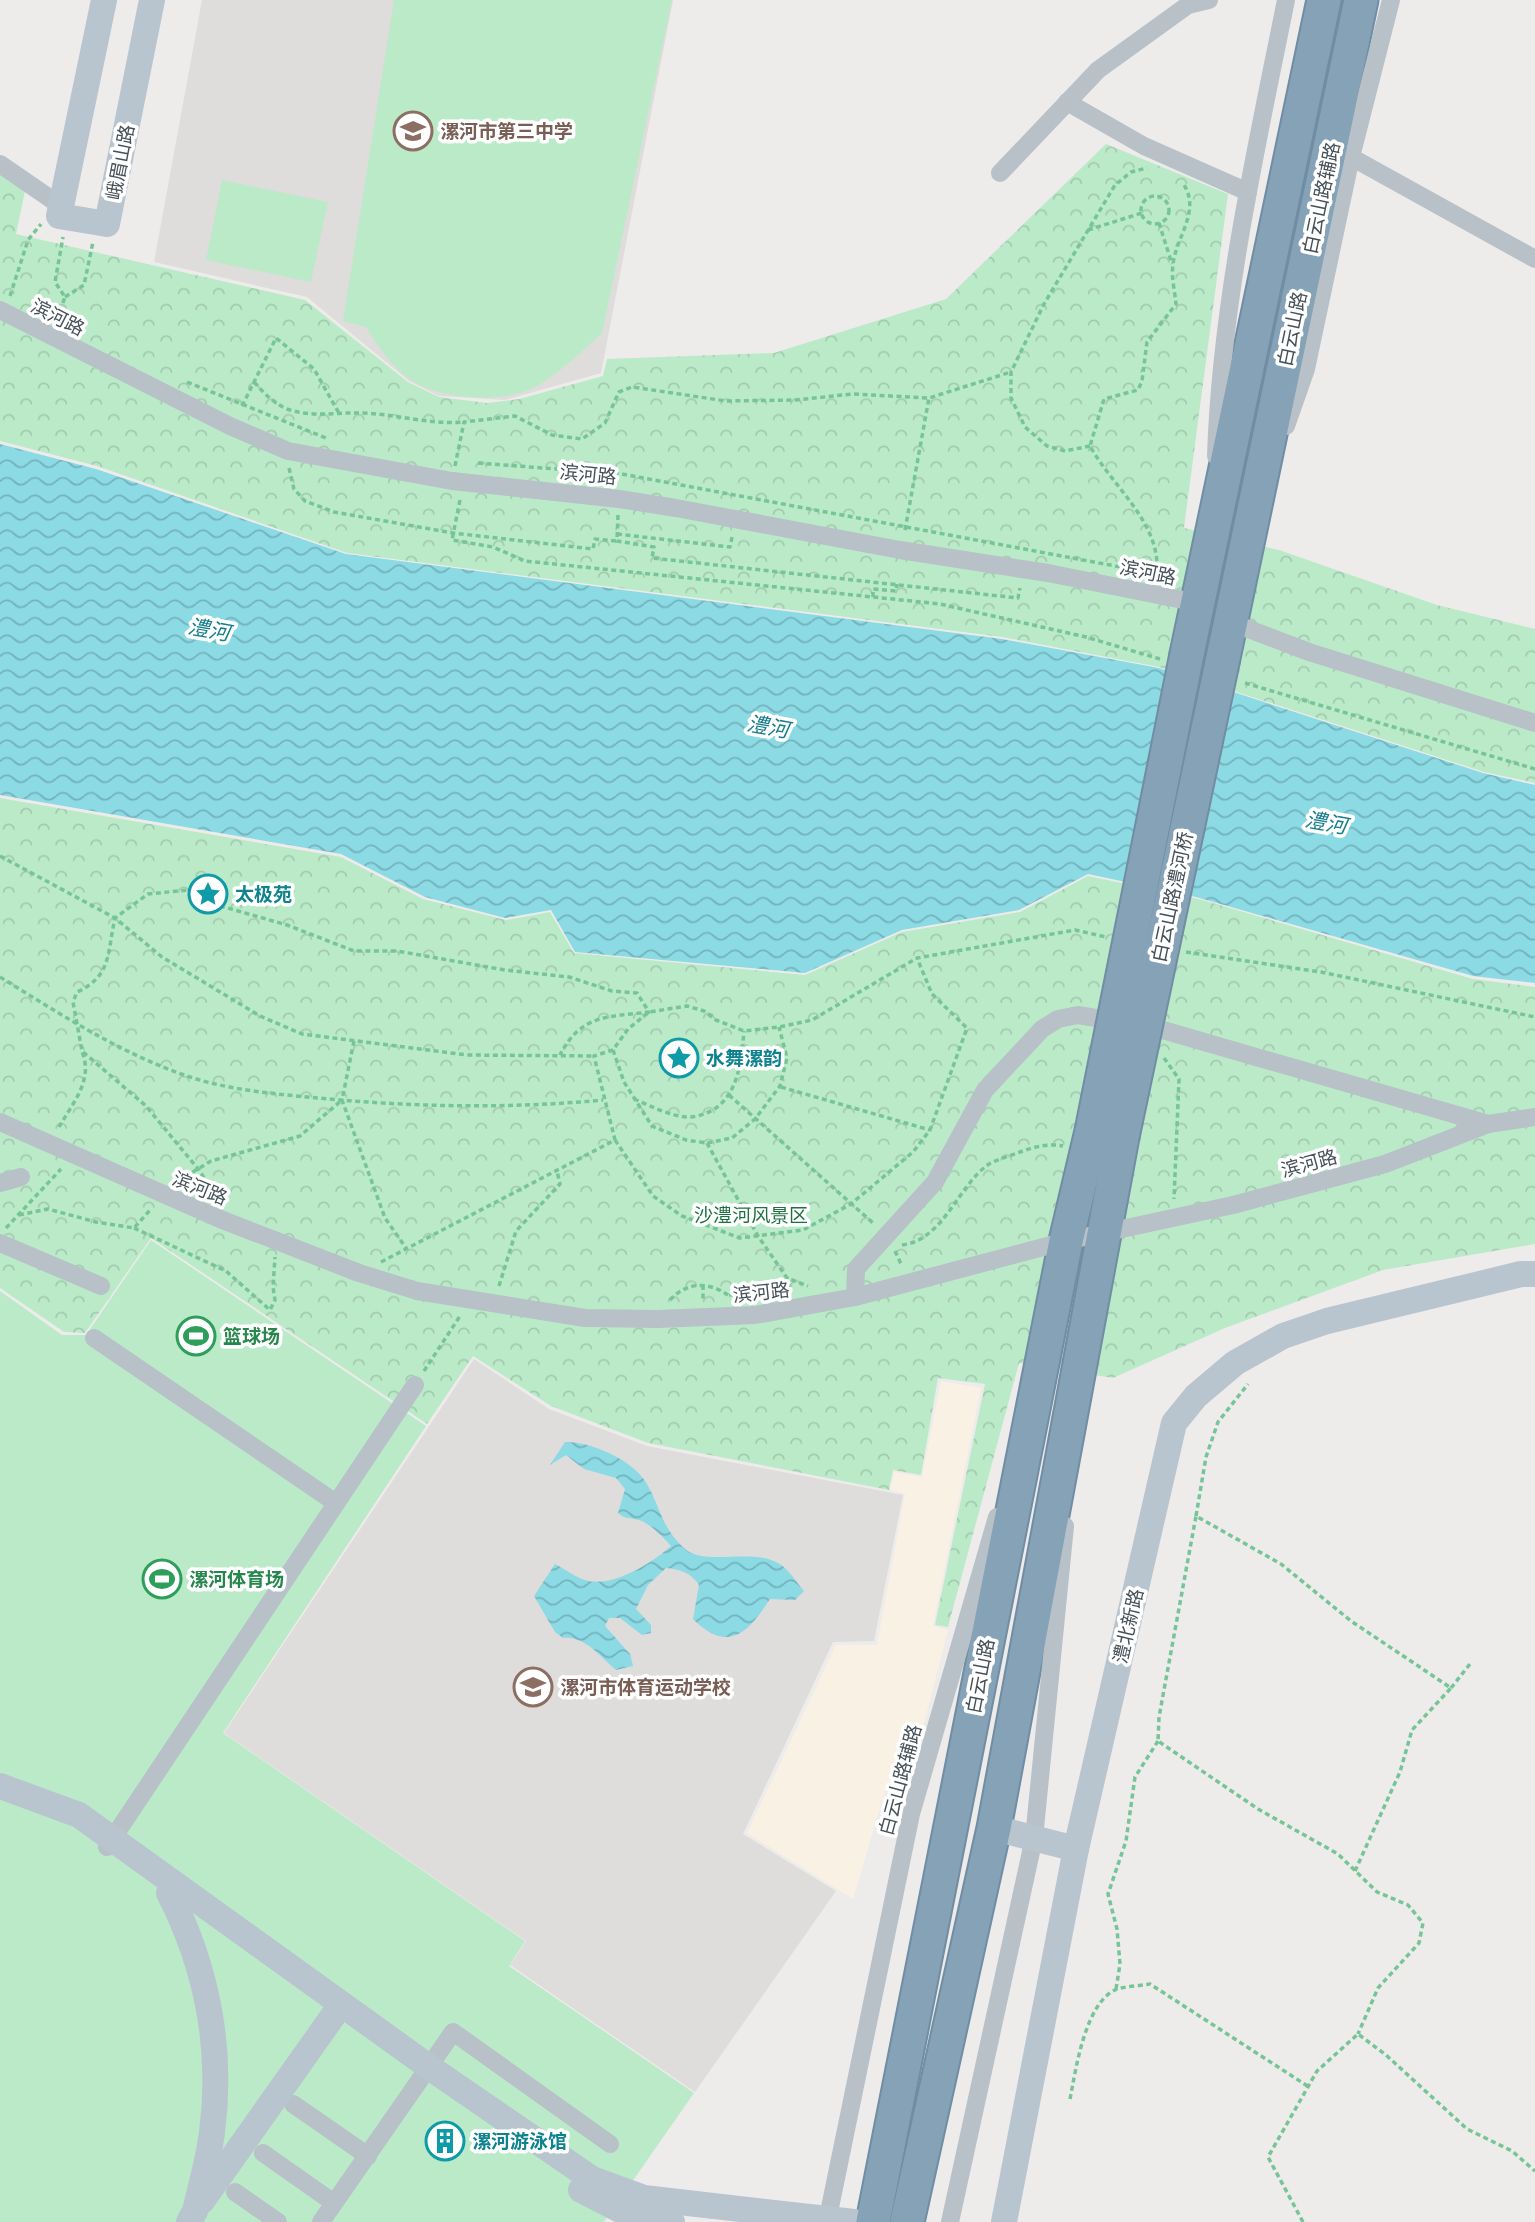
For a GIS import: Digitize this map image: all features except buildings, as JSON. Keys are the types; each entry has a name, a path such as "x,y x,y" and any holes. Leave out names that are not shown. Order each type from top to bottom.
{"highway":[{"name":"白云山路","path":"1175,657 1198,603 1213,528 1293,60 1324,0"},
{"name":"白云山路","path":"1232,670 1230,622 1361,0"},
{"name":"白云山路澧河桥","path":"1107,1134 1175,657"},
{"name":"白云山路澧河桥","path":"1107,1134 1232,670"},
{"name":"白云山路","path":"873,2222 1066,1241 1107,1134"},
{"path":"907,2222 994,1828 1103,1233 1107,1134"}],"street":[{"path":"0,164 60,211 104,0"},
{"name":"峨眉山路","path":"60,211 107,224 152,0"},
{"path":"1000,173 1098,70 1188,5 1209,0"},
{"path":"1213,528 1218,399 1248,192 1293,60 1286,0"},
{"name":"白云山路辅路","path":"1251,525 1306,369 1351,157 1391,0"},
{"path":"1067,102 1162,162 1248,192"},
{"path":"1351,157 1535,259"},
{"name":"滨河路","path":"5,304 230,426 288,451 458,482 619,499 734,518 900,550 1024,568 1198,603"},
{"path":"1230,622 1309,652 1535,723"},
{"path":"855,1297 856,1269 888,1237 935,1182 985,1090 1042,1029 1058,1019 1078,1015 1156,1028 1488,1124"},
{"name":"滨河路","path":"0,1122 220,1219 359,1273 417,1291 495,1306 584,1318 659,1319 742,1316 795,1310 855,1297 909,1280 1066,1241 1233,1205 1385,1164 1488,1124 1535,1117"},
{"path":"0,1183 21,1177"},
{"path":"0,1243 101,1286"},
{"name":"澧北新路","path":"1004,2222 1076,1849 1174,1423 1196,1396 1235,1363 1283,1336 1328,1321 1521,1274 1535,1273"},
{"path":"94,1338 336,1503"},
{"path":"950,2222 1034,1838 1080,1350"},
{"name":"白云山路辅路","path":"827,2220 911,1814 1044,1355"},
{"path":"109,1842 415,1385"},
{"path":"0,1786 79,1815 169,1893 333,2016 593,2179 644,2198 854,2222"},
{"path":"0,1795 109,1842 425,2072 576,2188 632,2216 672,2222"},
{"path":"994,1828 1076,1849"},
{"path":"169,1893 184,1921 205,1982 217,2060 212,2132 192,2216"},
{"path":"192,2216 333,2016"},
{"path":"321,2222 453,2032 610,2144"},
{"path":"293,2104 368,2155"},
{"path":"263,2153 334,2203"},
{"path":"235,2192 278,2222"}],"path":[{"path":"1090,446 1065,451 1046,446 1026,427 1011,398 1011,373 1044,304 1115,185 1131,172 1162,162 1186,186 1190,203 1184,235 1173,266"},
{"path":"1153,196 1161,198 1167,204 1168,213 1159,223 1146,220 1142,213 1145,200 1153,196"},
{"path":"5,304 28,240 45,218 60,211 63,237 55,282 65,297"},
{"path":"1088,230 1142,213"},
{"path":"1153,594 1158,563 1151,538 1133,502 1105,474 1090,446 1104,399 1138,390 1142,381 1147,342 1176,304 1173,266 1159,223"},
{"path":"53,329 65,297 84,285 93,240 107,224"},
{"path":"0,291 5,304"},
{"path":"5,304 22,303"},
{"path":"45,315 53,329"},
{"path":"230,426 276,338 314,369 340,415"},
{"path":"254,382 269,399 288,409 316,415 362,413 424,422 464,422 515,416 552,435 582,439 605,423 619,392 632,387 726,401 796,400 852,394 929,398 1011,373"},
{"path":"178,378 333,441"},
{"path":"900,550 929,398"},
{"path":"464,422 456,462 458,482 452,540 493,547 525,561 940,604 1175,657"},
{"path":"288,451 294,489 305,501 334,512 453,533 593,549 595,539 617,541 654,547 652,558 1018,598 1024,568"},
{"path":"443,460 622,474 905,528 1051,552 1139,571 1135,590"},
{"path":"617,541 619,499"},
{"path":"617,534 730,547 734,518"},
{"path":"873,597 873,589 896,591 897,584"},
{"path":"1232,670 1535,769"},
{"path":"0,856 116,918 162,957 260,1016 302,1034 467,1055 594,1056 613,1050 628,1028 649,1012"},
{"path":"47,1143 80,1094 88,1071 73,1002 77,992 94,984 103,974 116,918 148,894 188,890 217,905 287,925 354,951 397,951 505,970 569,977 612,990 637,993 649,1012"},
{"path":"560,1055 571,1034 588,1023 687,1006 704,1011 716,1020 744,1031 779,1027 823,1015 917,958 1075,930 1110,938"},
{"path":"1182,951 1321,972 1535,1017"},
{"path":"594,1056 615,1140 653,1196 682,1216 740,1238 803,1230 851,1204 888,1176 913,1153 930,1130 967,1028 932,994 917,958"},
{"path":"0,977 77,1024 188,1076 275,1094 342,1100 537,1107 603,1100"},
{"path":"613,1050 634,1099 652,1126 686,1140 707,1143 732,1138 755,1119 780,1086 787,1058 779,1027"},
{"path":"1156,1028 1153,1043 1179,1079 1173,1217"},
{"path":"634,1099 665,1111 696,1117 714,1108 729,1095 741,1070 744,1031"},
{"path":"354,1041 342,1100 384,1218 406,1248"},
{"path":"82,1051 146,1106 199,1170 217,1196 220,1219"},
{"path":"780,1086 930,1130"},
{"path":"729,1095 888,1237 909,1280"},
{"path":"134,1228 170,1185 211,1161 300,1136 342,1100"},
{"path":"359,1273 615,1140"},
{"path":"707,1143 758,1236 787,1278 795,1310"},
{"path":"0,1234 74,1155"},
{"path":"495,1306 516,1231 560,1184 556,1170"},
{"path":"19,1215 48,1209 96,1222 134,1228 226,1271 270,1310 275,1300 273,1287 278,1241"},
{"path":"659,1319 681,1289 696,1285 711,1286 737,1301 742,1316"},
{"path":"415,1385 470,1301"},
{"path":"1116,1990 1120,1964 1117,1928 1108,1894 1126,1841 1135,1777 1158,1741 1159,1717 1206,1457 1218,1422 1252,1378"},
{"path":"1196,1516 1281,1564 1351,1621 1451,1688"},
{"path":"1355,1871 1400,1772 1412,1730 1470,1664"},
{"path":"1158,1741 1258,1809 1338,1854 1377,1892 1408,1905 1423,1923 1419,1943 1378,1987 1358,2034 1317,2071 1268,2157 1303,2222"},
{"path":"1070,2099 1078,2054 1097,2005 1116,1990 1150,1984 1309,2087"},
{"path":"1358,2034 1386,2055 1467,2129 1512,2151 1535,2171"}],"shaded area":[{"name":"漯河市第三中学","path":"202,0 673,0 601,373 505,400 439,396 409,381 307,297 154,262"},
{"name":"漯河市体育运动学校","path":"474,1359 549,1409 647,1446 903,1495 874,1641 833,1642 743,1834 836,1891 695,2092 510,1965 526,1941 224,1733"},
{"path":"941,1381 981,1388 933,1626 948,1630 905,1797 885,1791 853,1899 747,1833 836,1645 877,1645 905,1494 890,1490 894,1472 922,1477"}],"green space":[{"name":"漯河市第三中学","path":"394,0 672,0 602,333 553,375 522,392 490,398 455,395 424,387 391,363 366,327 343,321"},
{"path":"1106,144 1228,194 1184,528 1279,550 1437,605 1535,629 1535,783 1484,772 1159,667 1002,637 347,553 97,466 0,441 0,174 25,191 16,234 305,300 408,382 439,397 487,403 519,399 603,376 607,359 774,353 946,299"},
{"path":"222,180 328,202 311,282 206,260"},
{"name":"沙澧河风景区","path":"0,798 341,857 423,899 506,920 550,912 574,953 805,975 902,932 1020,912 1088,876 1199,899 1473,979 1535,987 1535,1244 1383,1270 1225,1328 1113,1378 1019,1363 948,1627 935,1625 985,1384 938,1378 921,1475 893,1470 889,1490 648,1443 551,1406 473,1356 427,1424 151,1238 85,1333 64,1332 0,1288"},
{"name":"漯河体育场","path":"151,1240 426,1426 223,1733 525,1941 509,1966 694,2093 604,2222 0,2222 0,1291 62,1335 86,1335"}],"water":[{"name":"澧河","path":"0,444 96,469 346,554 1002,639 1159,668 1483,773 1535,785 1535,983 1473,976 1196,897 1088,874 1019,910 902,930 805,973 575,952 551,910 505,918 425,897 341,854 0,795"},
{"path":"565,1442 597,1448 630,1465 645,1481 670,1532 693,1554 767,1559 785,1568 804,1591 795,1600 770,1599 746,1629 728,1637 717,1636 693,1619 699,1585 685,1572 666,1568 648,1585 636,1609 651,1625 651,1633 642,1635 620,1618 609,1618 605,1626 630,1654 633,1666 616,1670 586,1644 579,1640 563,1638 555,1632 534,1596 555,1564 585,1580 607,1581 642,1567 671,1546 648,1524 618,1513 625,1489 616,1478 584,1469 566,1455 550,1465"}],"place":[{"name":"漯河市第三中学","path":"413,131"},
{"name":"太极苑","path":"208,894"},
{"name":"水舞漯韵","path":"679,1058"},
{"name":"篮球场","path":"196,1336"},
{"name":"漯河体育场","path":"162,1579"},
{"name":"漯河市体育运动学校","path":"533,1687"},
{"name":"漯河游泳馆","path":"445,2141"}]}
